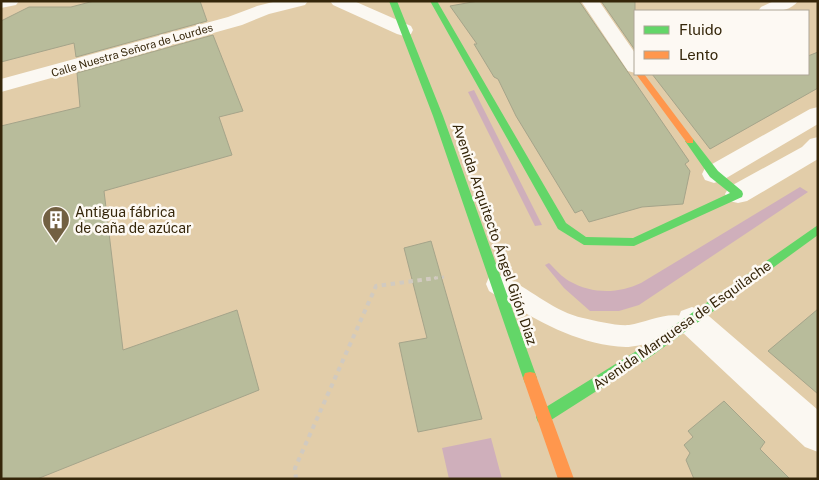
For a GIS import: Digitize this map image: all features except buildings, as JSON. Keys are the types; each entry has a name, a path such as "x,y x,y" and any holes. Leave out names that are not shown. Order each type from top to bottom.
{"street":[{"path":"1,3 10,1"},
{"name":"Calle Nuestra Señora de Lourdes","path":"1,86 159,43 235,20 269,6 299,1"},
{"path":"339,1 404,30"},
{"name":"Avenida Arquitecto Ángel Gijón Díaz","path":"392,1 438,116 566,479"},
{"path":"433,1 562,226 584,241 634,242 738,194 815,150"},
{"path":"614,1 593,5 634,66"},
{"path":"769,10 789,1"},
{"path":"641,75 714,174 738,194"},
{"path":"714,174 818,114"},
{"name":"Avenida Marquesa de Esquilache","path":"543,417 692,321 818,229"},
{"path":"692,321 818,434"}],"lane":[{"path":"497,284 537,309 579,328 627,336 692,321"}],"path":[{"path":"296,479 295,468 376,286 444,277"}],"shaded area":[{"path":"474,90 542,225 535,226 468,92"},
{"path":"800,187 808,192 639,305 619,311 590,311 564,288 545,265 549,263 566,279 587,288 614,291 632,287"},
{"path":"491,438 502,479 449,479 442,448"}],"traffic: fast":[{"path":"393,1 438,116 530,378"},
{"path":"433,1 562,226 584,241 634,242 738,194 714,174 690,141"},
{"path":"543,417 648,351 818,229"}],"traffic: slow":[{"path":"641,75 690,141"},
{"path":"530,378 566,479"}],"place":[{"name":"Antigua fábrica de caña de azúcar","path":"56,244"}]}
